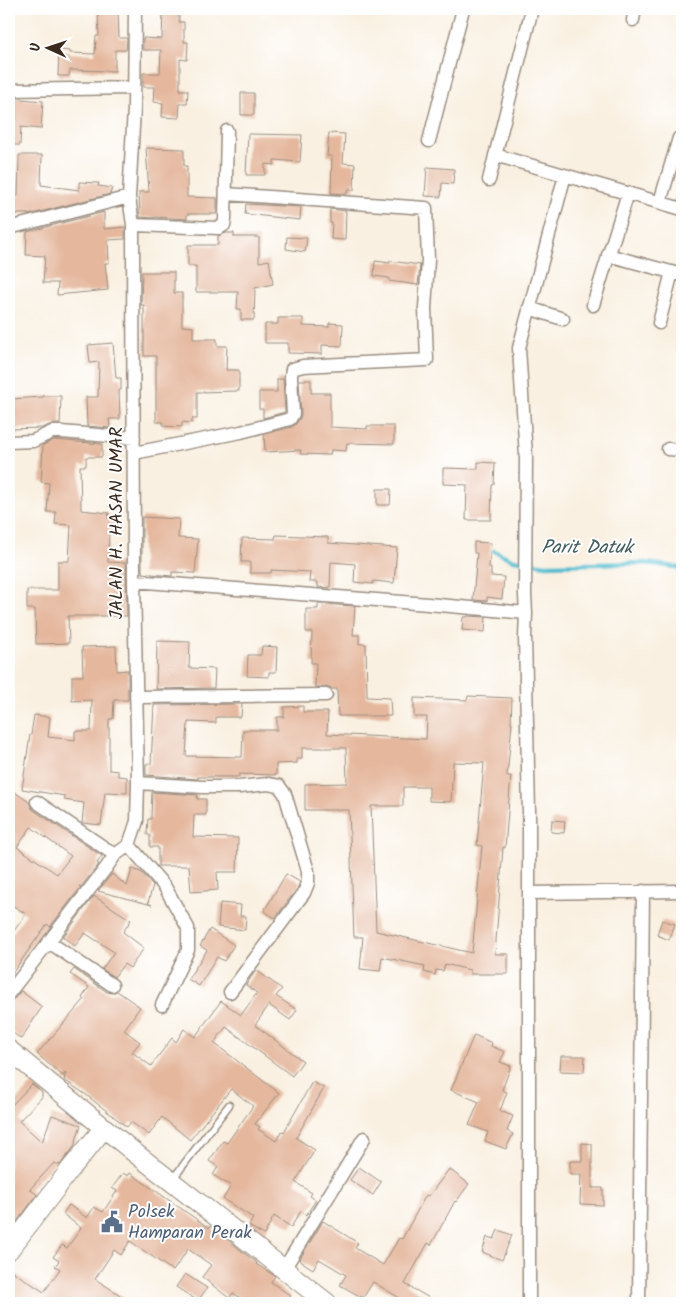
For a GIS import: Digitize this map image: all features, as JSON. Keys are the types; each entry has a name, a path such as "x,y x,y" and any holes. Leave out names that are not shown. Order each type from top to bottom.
{"main road":[{"path":"9,1050 104,1128 327,1303"},
{"path":"9,1250 104,1128"}],"street":[{"name":"JALAN H. HASAN UMAR","path":"129,845 137,821 138,783 134,581 133,224 129,197 134,109 135,9"},
{"path":"429,141 463,9"},
{"path":"489,180 532,9"},
{"path":"9,90 134,88"},
{"path":"133,224 219,228 224,225 226,220 227,132"},
{"path":"660,202 679,138"},
{"path":"495,155 682,209"},
{"path":"529,1303 530,893 525,636 526,456 519,348 565,175"},
{"path":"593,305 628,193"},
{"path":"134,453 242,432 290,419 293,414 292,368 427,360 425,308 428,260 426,208 226,194"},
{"path":"9,228 129,197"},
{"path":"608,255 677,274 659,323"},
{"path":"529,308 563,319"},
{"path":"9,442 33,441 52,432 134,438"},
{"path":"668,449 682,450"},
{"path":"134,581 526,613"},
{"path":"136,697 326,695"},
{"path":"138,783 203,787 239,787 268,784 279,786 285,794 308,871 308,883 304,893 230,992"},
{"path":"37,802 115,855"},
{"path":"9,993 115,855 129,845 165,886 188,928 188,950 162,1005"},
{"path":"639,1303 643,891"},
{"path":"530,893 682,891"},
{"path":"49,942 112,985"},
{"path":"284,1269 364,1138"}],"lane":[{"path":"172,1181 229,1105"}],"building":[{"path":"118,11 119,38 127,38 126,50 115,50 115,71 70,70 69,76 58,76 59,50 70,51 70,53 95,54 96,36 99,36 98,12"},
{"path":"163,11 179,11 179,22 184,22 184,42 188,42 187,60 180,59 180,90 188,90 187,103 180,103 179,118 162,117 163,103 154,102 155,87 143,87 143,73 160,73 161,50 143,50 143,38 162,39"},
{"path":"241,93 254,93 254,115 241,115"},
{"path":"9,98 43,101 41,129 21,127 20,145 9,145"},
{"path":"329,133 345,134 343,163 355,164 354,190 347,190 347,194 331,193 332,156 327,156"},
{"path":"248,134 302,135 300,162 274,160 274,165 265,164 265,175 246,175"},
{"path":"146,148 184,149 184,166 187,166 187,197 217,198 217,214 187,214 187,219 140,217 139,192 149,192"},
{"path":"19,155 42,155 41,185 79,190 79,182 99,183 98,186 112,188 110,194 28,215 9,214 9,196 18,196"},
{"path":"427,167 454,169 453,184 442,183 441,197 425,196"},
{"path":"246,204 301,207 300,220 245,214"},
{"path":"330,209 346,211 345,240 331,239 332,223 330,223"},
{"path":"104,212 104,229 125,227 125,239 108,240 109,263 105,263 108,290 57,295 58,283 43,283 45,256 26,255 27,232"},
{"path":"234,233 234,237 259,237 259,262 269,260 273,284 255,288 254,320 241,320 241,309 237,309 238,292 196,292 196,266 188,266 188,245 218,245 218,236"},
{"path":"287,237 307,238 305,252 286,249"},
{"path":"375,261 420,265 418,285 389,281 389,278 374,276"},
{"path":"142,272 174,272 174,293 182,293 182,326 193,327 193,339 217,339 217,346 227,346 226,370 239,370 239,391 197,392 197,419 192,419 192,423 182,422 182,427 163,426 163,422 156,422 156,356 144,356 144,305 141,305"},
{"path":"278,318 303,318 303,326 329,327 329,323 343,324 342,346 322,345 322,354 288,353 288,343 265,343 265,324 278,324"},
{"path":"113,343 116,378 121,378 121,390 119,390 120,419 109,419 110,428 87,426 86,397 98,397 99,362 90,363 88,345"},
{"path":"277,379 283,379 285,412 263,418 263,409 259,409 259,392 277,392"},
{"path":"299,380 311,380 311,393 330,393 330,427 367,429 367,426 394,426 394,444 347,443 346,451 331,450 330,455 300,454 301,450 265,452 264,434 292,427 300,418"},
{"path":"61,396 60,424 52,424 42,428 9,429 10,399"},
{"path":"54,440 102,444 102,457 86,457 86,466 80,466 81,510 109,513 108,519 117,520 116,533 109,532 108,562 126,563 127,616 68,616 69,643 36,644 35,609 27,609 27,590 58,590 58,561 69,561 71,525 55,524 56,512 47,512 49,483 41,482 43,445"},
{"path":"478,462 495,463 491,520 466,520 467,485 443,484 443,468 478,469"},
{"path":"377,489 391,489 390,505 377,505"},
{"path":"142,517 179,519 178,538 198,539 195,573 172,572 172,576 142,573"},
{"path":"276,535 328,537 328,543 397,548 394,583 373,581 373,584 354,582 355,564 331,562 330,588 318,587 318,582 309,582 310,572 271,570 271,573 250,573 250,562 241,562 242,538 275,539"},
{"path":"474,542 491,543 489,568 491,568 491,576 504,577 502,599 487,597 487,601 473,600 477,553 474,553"},
{"path":"318,604 355,606 353,635 359,635 359,644 366,644 367,697 390,698 391,716 338,716 337,689 315,687 316,663 311,663 312,632 306,632 306,609 318,609"},
{"path":"463,617 486,617 485,632 462,630"},
{"path":"157,641 190,642 189,668 215,669 214,688 156,689"},
{"path":"116,646 117,671 128,670 128,700 114,700 113,719 109,719 109,770 118,771 118,776 127,777 127,793 105,792 101,825 82,823 84,803 64,800 65,796 22,789 30,735 34,715 50,717 48,737 75,740 75,731 91,731 92,700 72,701 72,676 83,676 82,647"},
{"path":"262,646 277,647 276,672 269,672 269,677 247,676 248,655 261,655"},
{"path":"468,696 512,698 512,723 507,776 511,776 505,848 503,847 495,954 508,954 508,974 470,974 470,970 445,964 443,971 436,970 435,975 424,972 425,966 382,957 380,971 360,969 363,937 354,937 349,810 305,810 305,784 347,783 346,748 302,748 302,759 297,759 297,763 276,764 276,775 239,774 239,777 198,777 198,779 146,775 146,764 151,764 154,705 242,704 241,717 216,717 216,723 188,722 186,756 242,757 243,730 277,730 277,717 284,717 284,707 303,706 303,712 328,712 327,734 426,739 427,717 414,717 414,698 467,700","holes":["453,762 484,763 477,845 482,846 472,953 376,931 371,806 403,806 403,787 429,787 429,801 451,802"]},
{"path":"9,788 29,802 32,809 102,856 97,863 99,864 50,927 47,924 9,978 9,938 26,914 9,903","holes":["31,827 71,856 57,874 17,847"]},
{"path":"152,792 198,795 197,799 206,799 206,815 194,815 193,837 238,838 237,872 217,872 218,890 191,892 189,866 158,866 158,847 150,847 150,835 147,835 148,819 151,819"},
{"path":"552,820 565,821 564,833 551,832"},
{"path":"132,869 141,872 153,885 148,903 152,905 98,891 112,874 127,886"},
{"path":"286,874 300,882 297,889 275,918 264,911"},
{"path":"94,896 131,920 123,932 144,948 130,968 124,964 114,977 102,969 114,952 85,933 75,946 63,937"},
{"path":"220,903 241,905 240,916 246,916 245,930 218,927"},
{"path":"662,920 675,924 669,940 657,935"},
{"path":"210,929 234,945 224,961 217,957 199,986 188,979 207,950 200,946"},
{"path":"74,969 107,992 117,991 140,1007 124,1030 140,1042 132,1052 151,1066 172,1038 176,1042 184,1029 195,1037 221,1001 241,1015 257,993 246,985 256,970 282,989 276,996 297,1010 290,1020 269,1005 255,1025 303,1061 292,1076 226,1027 214,1043 279,1093 255,1124 260,1127 258,1129 276,1141 282,1131 284,1132 312,1082 324,1088 296,1138 315,1150 295,1182 312,1193 310,1196 316,1200 306,1215 301,1211 291,1227 274,1216 264,1235 249,1226 253,1218 223,1199 231,1186 213,1175 218,1167 209,1161 223,1141 227,1143 253,1106 231,1089 190,1140 162,1117 149,1135 131,1122 127,1127 64,1080 66,1072 63,1076 37,1054 84,1000 82,998 89,987 70,974"},
{"path":"21,991 42,1007 21,1039 9,1030 9,1001 15,998"},
{"path":"474,1035 492,1043 491,1046 505,1052 500,1062 511,1066 502,1090 507,1092 500,1111 513,1116 507,1131 513,1134 506,1149 485,1141 488,1132 469,1125 479,1102 451,1090"},
{"path":"561,1056 585,1056 584,1072 560,1071"},
{"path":"32,1084 42,1092 42,1097 19,1121 42,1142 52,1115 81,1125 74,1147 60,1165 54,1163 30,1189 37,1195 9,1232 9,1108"},
{"path":"582,1143 592,1144 592,1188 603,1188 603,1205 580,1204 581,1174 570,1174 570,1161 582,1161"},
{"path":"359,1167 381,1182 373,1195 350,1180"},
{"path":"449,1169 469,1184 455,1201 431,1245 428,1243 405,1284 438,1303 408,1303 373,1282 363,1298 340,1285 346,1275 319,1259 313,1269 299,1260 323,1221 358,1243 355,1248 383,1265 399,1238 402,1239 426,1195 429,1196"},
{"path":"123,1173 128,1176 130,1173 209,1228 210,1226 256,1264 275,1276 271,1282 291,1296 286,1303 248,1303 233,1293 229,1298 202,1277 211,1265 188,1249 173,1271 130,1241 121,1255 114,1250 95,1279 133,1303 9,1303 9,1269 44,1292 60,1269 55,1266 59,1261 53,1257 62,1245 67,1248 81,1228 63,1214 69,1205 87,1218 94,1207 103,1212 117,1191 112,1188"},
{"path":"498,1230 512,1235 502,1260 482,1252 487,1237 494,1239"},
{"path":"185,1274 207,1288 198,1301 176,1287"}],"waterway":[{"name":"Parit Datuk","path":"494,551 514,560 546,565 646,563 682,568"}],"place":[{"name":"Polsek Hamparan Perak","path":"112,1222"}]}
